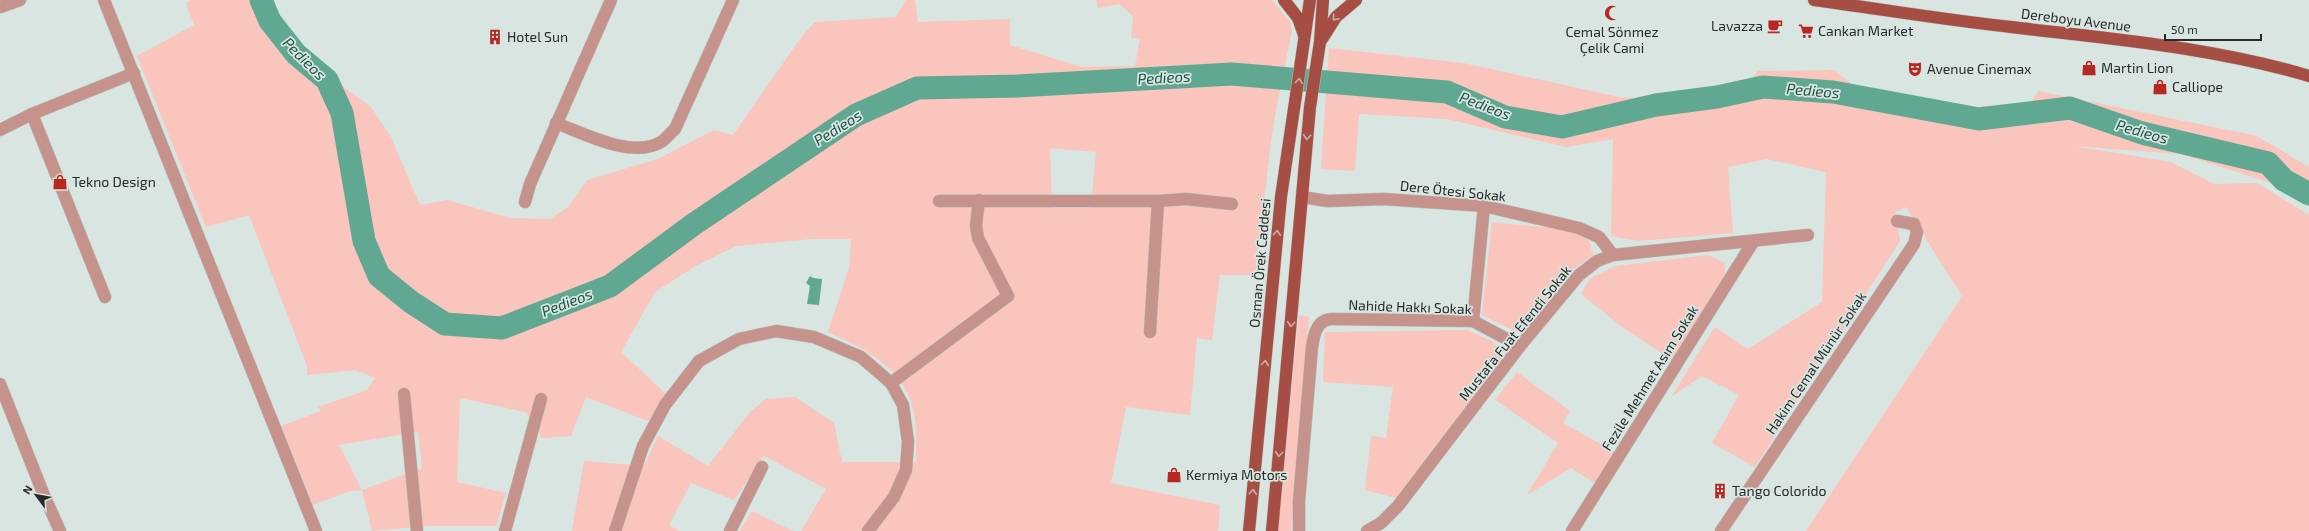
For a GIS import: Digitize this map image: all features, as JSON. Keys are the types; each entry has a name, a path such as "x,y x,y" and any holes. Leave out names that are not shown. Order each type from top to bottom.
{"main road":[{"path":"1284,0 1298,18 1305,40"},
{"name":"Osman Örek Caddesi","path":"1249,531 1281,197 1310,0"},
{"path":"1272,531 1310,108 1316,60 1320,42 1323,0"},
{"path":"1320,42 1336,17 1356,0"},
{"name":"Dereboyu Avenue","path":"1814,0 1864,4 1932,18 2140,42 2248,60 2309,76"}],"street":[{"path":"0,7 20,0"},
{"path":"104,0 316,531"},
{"path":"525,202 530,184 610,0"},
{"path":"556,123 625,148 648,146 661,142 675,129 733,0"},
{"path":"0,130 32,114 134,73"},
{"path":"32,114 105,297"},
{"name":"Dere Ötesi Sokak","path":"1302,197 1327,201 1384,199 1484,206 1580,228 1599,238 1613,255"},
{"path":"939,201 1158,201 1186,199 1232,204"},
{"path":"890,383 1008,296 978,238 976,225 979,200"},
{"path":"1150,332 1158,201"},
{"path":"1473,321 1484,206"},
{"name":"Hakim Cemal Münür Sokak","path":"1721,531 1914,244 1917,232 1914,224 1897,221"},
{"name":"Mustafa Fuat Efendi Sokak","path":"1366,531 1381,522 1398,506 1520,346 1579,275 1597,261 1613,255 1754,242 1808,235"},
{"name":"Fezile Mehmet Asım Sokak","path":"1572,531 1754,242"},
{"name":"Nahide Hakkı Sokak","path":"1299,531 1299,501 1312,347 1317,328 1327,319 1473,321 1520,346"},
{"path":"615,531 643,446 665,405 699,361 739,339 776,331 814,337 861,357 890,383 903,405 908,442 906,470 894,498 868,531"},
{"path":"0,384 43,493 60,531"},
{"path":"404,394 417,531"},
{"path":"505,531 541,398"},
{"path":"730,531 762,467"}],"shaded area":[{"path":"191,0 269,0 275,18 301,50 346,89 370,106 390,135 420,205 447,200 510,218 550,219 568,207 587,180 658,159 714,130 733,135 802,36 815,22 896,17 906,0 915,0 918,22 1010,19 1010,45 1081,67 1135,66 1140,38 1131,38 1133,16 1119,4 1098,8 1096,0 1272,0 1290,22 1292,30 1273,126 1255,275 1220,275 1212,340 1197,338 1190,415 1126,407 1111,483 1220,505 1218,531 801,531 826,489 764,456 734,500 691,483 669,525 679,531 572,531 584,461 644,466 658,436 708,466 750,412 766,399 795,397 834,423 842,462 916,462 915,419 911,402 904,387 884,364 872,355 828,332 849,268 851,239 812,239 736,246 697,265 655,292 621,352 666,394 648,421 586,397 571,436 542,438 526,412 460,398 457,482 506,493 496,526 428,526 372,531 362,490 350,491 313,505 281,426 321,411 318,407 367,390 375,378 356,370 307,375 307,366 249,215 206,227 137,56 194,25 186,3","holes":["1050,148 1096,152 1091,208 1052,208","418,432 422,468 362,490 339,445"]},
{"path":"1329,48 1463,63 1619,97 1731,104 1758,71 1834,70 1854,86 1971,107 2031,103 2038,91 2257,136 2309,167 2309,206 2277,185 2181,154 2073,146 2171,162 2214,184 2257,183 2309,215 2309,531 1806,531 1962,296 1906,207 1895,212 1900,241 1755,467 1712,443 1739,395 1702,376 1671,397 1715,327 1748,349 1822,302 1826,172 1766,159 1728,167 1733,233 1638,241 1611,236 1613,139 1566,147 1447,119 1359,114 1355,171 1321,169"},
{"path":"1492,222 1580,231 1589,241 1593,255 1571,271 1521,334 1482,315"},
{"path":"1708,255 1725,263 1725,278 1672,360 1622,327 1581,294 1591,278 1615,266"},
{"path":"810,276 813,278 822,279 819,305 807,304 810,286 806,283"},
{"path":"1299,315 1309,317 1291,531 1277,531"},
{"path":"1468,330 1493,342 1504,357 1396,498 1365,490 1371,436 1386,438 1393,387 1323,382 1325,332"},
{"path":"1517,372 1570,411 1563,423 1615,452 1595,483 1571,468 1527,495 1558,443 1495,400"},
{"path":"752,511 793,531 740,531"}],"waterway":[{"name":"Pedieos","path":"261,0 270,21 296,54 327,80 342,113 364,241 379,276 411,302 445,324 502,328 610,286 694,224 856,115 917,88 1017,86 1232,74 1447,92 1505,117 1562,127 1656,105 1717,97 1763,87 1833,92 1979,119 2070,108 2142,133 2268,163 2284,180 2309,194"}],"place":[{"name":"Cemal Sönmez Çelik Cami","path":"1612,13"},
{"name":"Lavazza","path":"1775,26"},
{"name":"Cankan Market","path":"1806,31"},
{"name":"Hotel Sun","path":"495,37"},
{"name":"Martin Lion","path":"2089,68"},
{"name":"Avenue Cinemax","path":"1915,69"},
{"name":"Calliope","path":"2160,87"},
{"name":"Tekno Design","path":"60,182"},
{"name":"Kermiya Motors","path":"1174,475"},
{"name":"Tango Colorido","path":"1720,491"}]}
